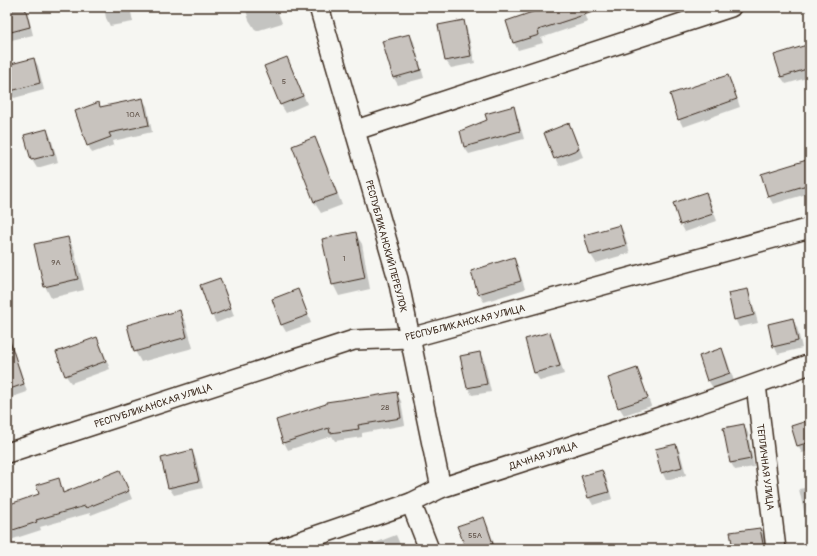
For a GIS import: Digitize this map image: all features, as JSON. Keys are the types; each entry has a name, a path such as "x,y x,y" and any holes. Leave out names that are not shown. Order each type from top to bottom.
{"street":[{"name":"РЕСПУБЛИКАНСКИЙ ПЕРЕУЛОК","path":"319,7 356,130 398,279 441,488"},
{"path":"356,130 731,7"},
{"name":"РЕСПУБЛИКАНСКАЯ УЛИЦА","path":"7,453 354,340 410,338 810,228"},
{"name":"ДАЧНАЯ УЛИЦА","path":"288,547 411,503 441,488 679,411 756,385 810,364"},
{"name":"ТЕПЛИЧНАЯ УЛИЦА","path":"756,385 776,549"},
{"path":"411,503 428,549"}],"building":[{"path":"7,7 25,7 30,27 7,33"},
{"path":"547,7 599,7 599,10 538,30 539,35 513,43 506,21"},
{"path":"464,20 471,56 445,61 438,25"},
{"path":"410,34 421,70 393,78 382,41"},
{"path":"810,44 810,68 781,77 774,55"},
{"path":"287,57 303,96 280,105 264,66"},
{"path":"34,58 40,83 7,92 7,65"},
{"path":"728,75 737,99 678,120 670,94"},
{"path":"143,98 149,125 109,133 111,137 87,146 75,111 99,102 100,107"},
{"path":"514,106 520,131 464,147 460,131 487,120 485,114"},
{"path":"569,123 579,149 554,159 544,133"},
{"path":"47,129 54,154 31,160 24,135"},
{"path":"315,137 337,194 314,202 292,146"},
{"path":"810,159 810,184 768,197 761,174"},
{"path":"706,192 713,214 680,225 673,203"},
{"path":"620,225 626,245 590,255 584,235"},
{"path":"356,232 365,278 332,285 322,239"},
{"path":"68,237 78,279 44,287 34,244"},
{"path":"514,257 521,281 478,294 471,271"},
{"path":"220,278 231,308 211,316 200,285"},
{"path":"298,289 308,315 281,325 272,299"},
{"path":"748,289 754,315 734,320 728,293"},
{"path":"180,310 187,337 134,352 127,325"},
{"path":"793,318 798,341 773,347 768,324"},
{"path":"550,332 560,366 534,373 525,339"},
{"path":"97,337 106,361 65,376 56,352"},
{"path":"10,341 24,384 7,390 7,342"},
{"path":"722,348 730,373 707,381 699,356"},
{"path":"480,352 487,384 467,388 460,356"},
{"path":"637,368 648,398 618,408 608,378"},
{"path":"397,392 401,418 358,425 359,429 330,433 329,428 283,443 276,420 326,404 326,402"},
{"path":"810,420 810,442 797,446 791,426"},
{"path":"744,424 751,459 730,463 723,428"},
{"path":"676,444 682,467 661,473 655,449"},
{"path":"192,450 199,481 168,488 161,458"},
{"path":"120,470 129,491 86,508 85,506 36,520 37,522 7,532 7,505 39,494 36,485 59,478 63,493"},
{"path":"602,470 609,492 588,498 581,476"},
{"path":"484,517 493,544 479,549 466,549 457,526"},
{"path":"760,528 764,549 733,549 730,532"}]}
